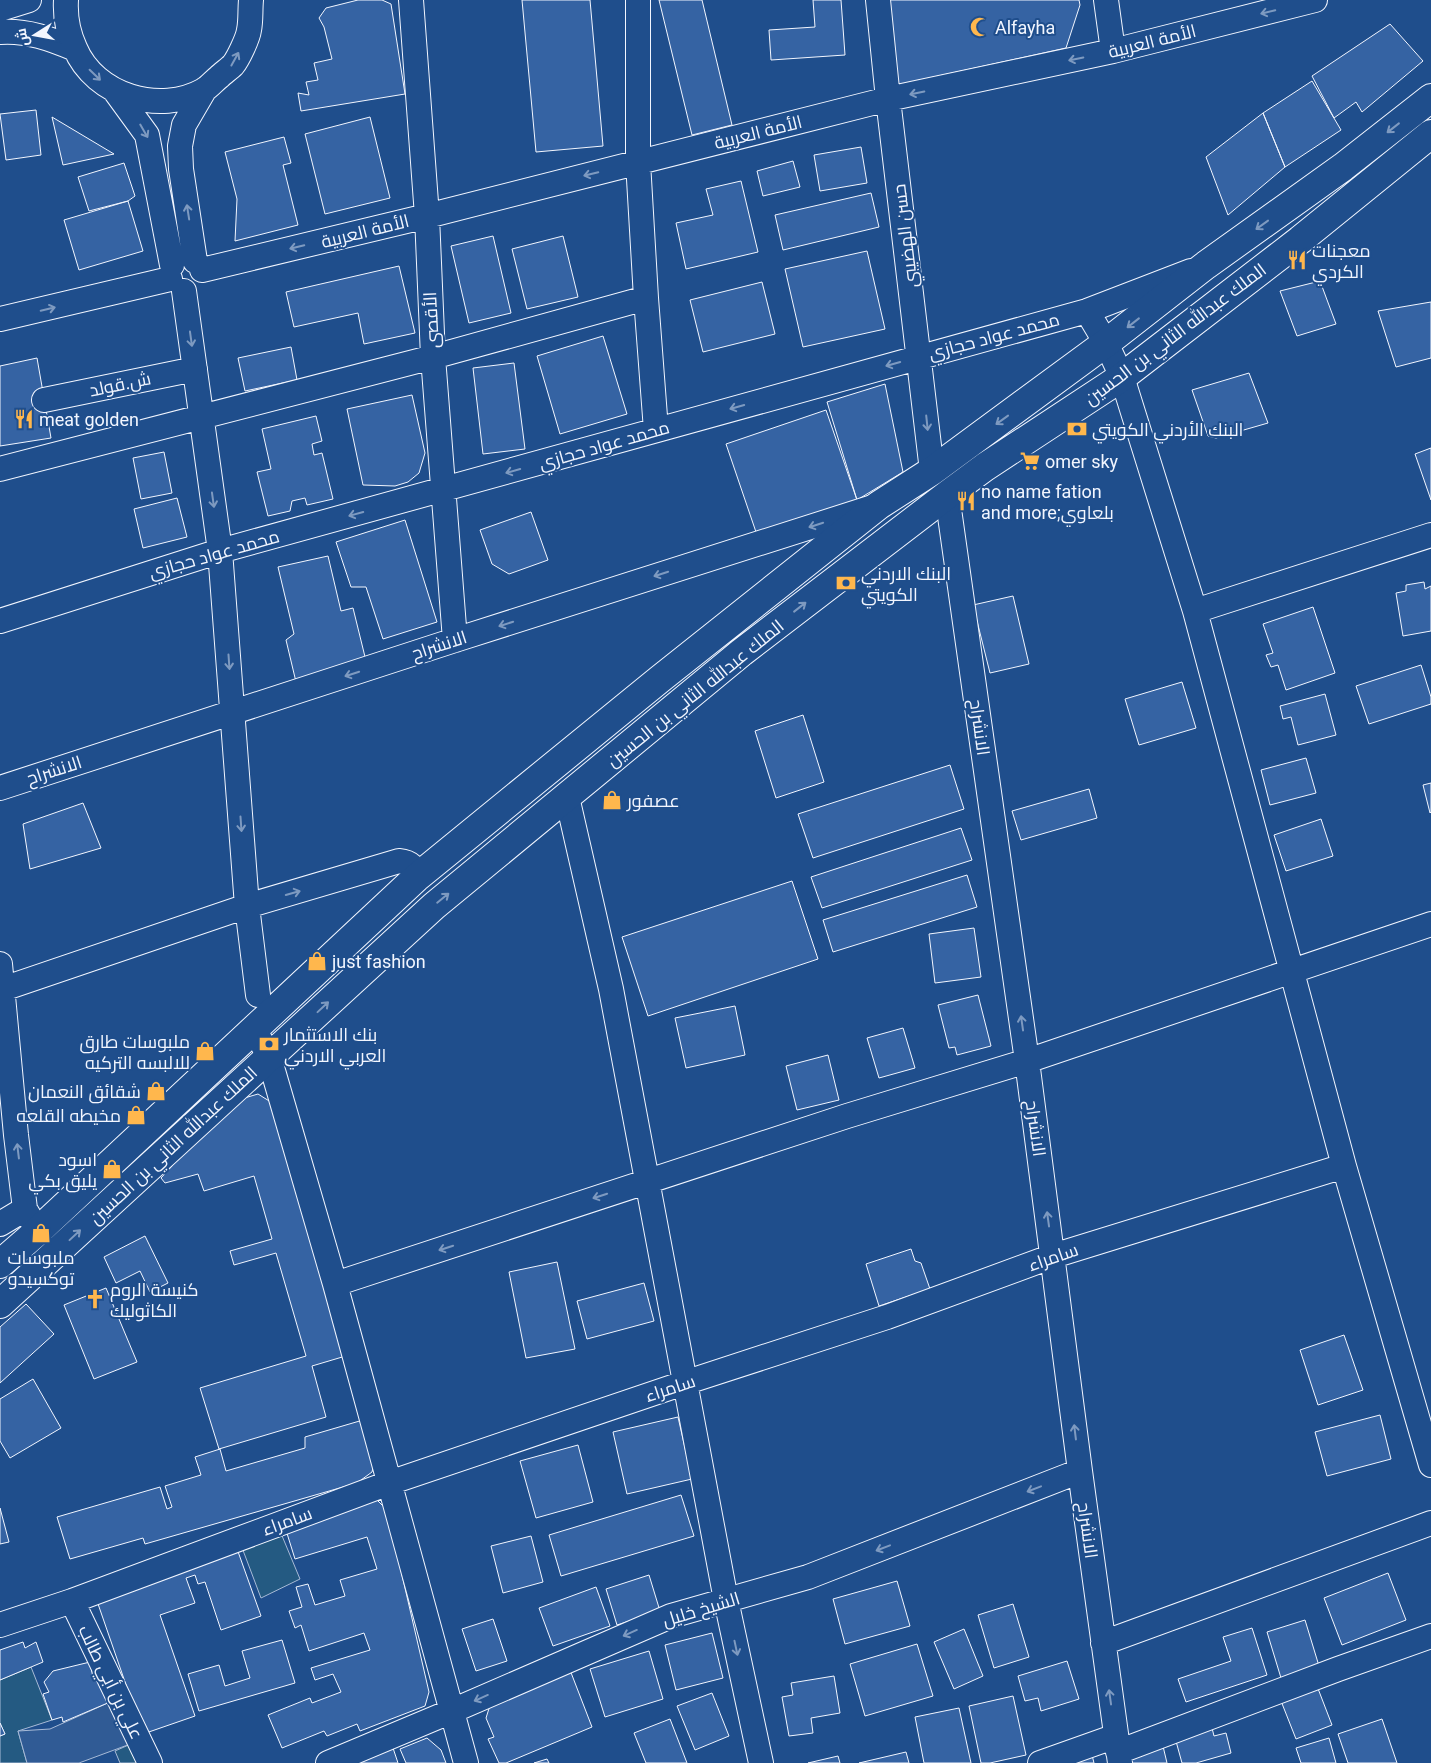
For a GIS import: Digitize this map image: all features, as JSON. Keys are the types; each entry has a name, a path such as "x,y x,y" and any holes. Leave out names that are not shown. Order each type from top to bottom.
{"main road":[{"name":"الملك عبدالله الثاني بن الحسين","path":"0,1264 32,1220 255,1030 416,878 660,679 879,505 932,471 1106,343 1206,265 1343,167 1431,98"},
{"name":"الملك عبدالله الثاني بن الحسين","path":"0,1304 434,906 742,652 985,467 1122,377 1300,240 1431,134"}],"street":[{"path":"0,9 29,0"},
{"path":"66,0 67,26 75,50 86,66 99,80 116,91 137,99 160,102 183,98 205,89 233,65 249,31 251,0"},
{"name":"الأقصى","path":"411,0 427,216 433,357 455,640"},
{"path":"638,0 638,162 656,430"},
{"name":"حسن الهضيبي","path":"878,0 932,471"},
{"path":"1106,0 1113,50"},
{"name":"الأمة العربية","path":"175,278 180,259 190,258 199,265 427,216 888,99 1113,50 1315,0"},
{"path":"0,32 31,33 75,50"},
{"path":"199,265 180,169 180,146 184,125 205,89"},
{"path":"116,91 148,136 175,278 195,369 220,551 247,906 258,995"},
{"name":"محمد عواد حجازي","path":"0,621 220,551 1087,311 1206,265"},
{"path":"0,320 175,278"},
{"path":"0,469 433,357 646,298"},
{"path":"1087,311 1106,343 1122,377 1195,611 1344,1166 1431,1465"},
{"name":"ش.قولد","path":"44,400 195,369"},
{"name":"الانشراح","path":"947,495 1027,1060 1118,1750"},
{"name":"الانشراح","path":"0,788 879,505"},
{"path":"1195,611 1431,535"},
{"path":"567,797 611,989 726,1600 761,1763"},
{"path":"2,989 247,906 399,861 409,863 413,867 416,878"},
{"path":"334,1284 846,1116 1027,1060 1431,924"},
{"path":"0,964 16,1135 32,1220 0,1224"},
{"path":"255,1030 269,1057 334,1284 466,1763"},
{"name":"سامراء","path":"0,1625 389,1483 684,1383 887,1317 1053,1256 1344,1166"},
{"name":"الشيخ خليل","path":"328,1763 644,1627 698,1607 767,1590 808,1577 1080,1471"},
{"path":"1103,1644 1431,1523"},
{"name":"علي بن أبي طالب","path":"72,1600 150,1763"},
{"path":"1040,1763 1118,1750 1431,1636"}],"shaded area":[{"path":"280,1531 300,1579 261,1598 241,1545"},
{"path":"31,1667 52,1720 18,1731 27,1763 0,1763 0,1736 5,1734 0,1723 0,1680"},
{"path":"110,1702 133,1743 79,1763 27,1763 18,1731 50,1729"},
{"path":"133,1743 143,1763 120,1763 115,1751"}],"building":[{"path":"358,0 382,0 391,4 405,94 301,111 298,93 309,95 306,82 318,80 314,63 332,59 324,27 319,18 326,8"},
{"path":"522,0 590,0 603,146 536,152"},
{"path":"659,0 702,0 732,125 692,135"},
{"path":"813,0 841,0 845,55 771,60 769,30 815,27"},
{"name":"Alfayha","path":"885,0 1079,0 1080,5 1066,48 893,86"},
{"path":"1390,24 1423,61 1362,112 1356,102 1334,118 1312,76"},
{"path":"1312,81 1341,130 1285,167 1263,113"},
{"path":"36,110 41,155 6,160 0,114"},
{"path":"1263,113 1285,167 1228,215 1206,157"},
{"path":"52,117 114,154 63,165"},
{"path":"370,117 390,198 325,214 305,134"},
{"path":"284,137 291,163 283,165 298,225 235,241 237,199 225,152"},
{"path":"861,147 867,183 820,191 814,155"},
{"path":"793,161 800,187 763,196 757,171"},
{"path":"124,163 135,196 128,201 89,211 78,177"},
{"path":"741,181 758,252 686,269 676,223 713,215 706,189"},
{"path":"871,193 879,227 783,250 775,215"},
{"path":"128,201 143,251 79,270 64,220"},
{"path":"493,236 511,313 469,323 451,246"},
{"path":"563,236 578,297 527,309 512,249"},
{"path":"867,251 885,329 803,347 785,269"},
{"path":"399,266 415,333 364,344 358,313 294,327 286,292"},
{"path":"1320,281 1336,324 1297,336 1280,291"},
{"path":"762,282 775,334 703,352 690,300"},
{"path":"1431,302 1431,358 1396,367 1378,311"},
{"path":"603,336 627,414 560,434 537,356"},
{"path":"291,347 297,380 245,391 238,358"},
{"name":"meat golden","path":"37,358 51,438 0,446 0,366"},
{"path":"514,363 525,449 483,454 473,368"},
{"path":"1249,373 1268,423 1216,438 1208,436 1192,390"},
{"path":"885,384 903,472 857,500 827,402"},
{"path":"412,395 425,453 419,473 408,482 395,486 363,485 347,409"},
{"path":"826,410 857,500 757,535 726,444"},
{"path":"316,416 322,441 312,444 314,455 322,453 333,499 307,505 305,498 292,501 290,511 268,516 257,472 271,469 262,429"},
{"path":"1431,448 1431,500 1415,454"},
{"path":"164,452 172,493 141,499 133,458"},
{"path":"177,498 187,537 143,548 134,509"},
{"path":"531,512 548,560 509,574 492,564 480,530"},
{"path":"405,520 437,622 383,639 366,587 351,587 336,542"},
{"path":"328,556 341,611 353,608 367,665 296,682 286,640 294,634 278,567"},
{"path":"1424,582 1425,589 1431,586 1431,631 1403,636 1396,593 1406,591 1406,585"},
{"path":"1013,596 1029,664 990,673 973,605"},
{"path":"1313,607 1335,673 1286,690 1278,665 1271,667 1266,655 1273,653 1263,624"},
{"path":"1421,665 1431,697 1431,704 1369,724 1356,686"},
{"path":"1182,682 1196,728 1139,745 1125,699"},
{"path":"1325,694 1336,735 1298,745 1291,717 1283,719 1280,706"},
{"path":"803,715 824,782 776,798 755,731"},
{"path":"1306,758 1316,793 1270,805 1261,770"},
{"path":"950,765 964,809 813,858 798,814"},
{"path":"1431,783 1431,812 1430,813 1423,785"},
{"path":"1089,789 1097,818 1021,840 1012,811"},
{"path":"83,803 101,848 30,869 23,824"},
{"path":"1321,819 1333,856 1286,871 1274,835"},
{"path":"961,828 972,860 822,908 811,877"},
{"path":"967,875 977,907 833,952 823,920"},
{"path":"792,881 818,959 648,1016 622,937"},
{"path":"974,928 981,977 935,983 929,934"},
{"path":"978,995 991,1046 957,1055 955,1047 949,1048 938,1005"},
{"path":"735,1006 745,1055 686,1068 675,1018"},
{"path":"903,1028 915,1068 879,1078 867,1038"},
{"path":"828,1055 839,1100 797,1110 786,1066"},
{"path":"258,1094 274,1104 349,1355 312,1366 326,1417 219,1449 200,1388 306,1356 276,1253 234,1265 230,1251 272,1239 254,1176 204,1191 198,1174 165,1183 161,1178 231,1102"},
{"path":"145,1236 168,1283 150,1292 140,1271 116,1283 104,1257"},
{"path":"911,1249 915,1261 921,1263 930,1289 879,1306 866,1264"},
{"path":"557,1262 575,1349 526,1358 509,1272"},
{"path":"644,1283 654,1321 587,1339 577,1301"},
{"path":"106,1288 137,1362 94,1379 64,1305"},
{"path":"26,1304 54,1334 0,1383 0,1327"},
{"path":"1344,1335 1363,1390 1318,1405 1300,1350"},
{"path":"33,1379 61,1428 10,1458 0,1441 0,1399"},
{"path":"1380,1415 1391,1459 1327,1476 1315,1432"},
{"path":"678,1417 692,1479 627,1494 613,1432"},
{"path":"363,1420 375,1460 372,1472 357,1483 145,1544 143,1538 70,1559 57,1517 160,1487 167,1509 172,1507 165,1486 201,1475 195,1457 220,1449 226,1471 305,1448 305,1437"},
{"path":"578,1445 593,1502 536,1518 520,1461"},
{"path":"681,1495 694,1536 561,1576 549,1535"},
{"path":"376,1499 387,1510 429,1692 425,1706 360,1731 357,1724 327,1736 324,1731 282,1748 268,1715 310,1698 312,1703 341,1692 333,1674 315,1680 311,1668 370,1650 364,1633 309,1651 301,1625 295,1628 289,1611 302,1607 296,1587 308,1584 315,1605 345,1596 340,1580 377,1569 367,1537 295,1559 285,1527"},
{"path":"0,1508 9,1542 0,1544"},
{"path":"531,1536 543,1582 503,1593 491,1546"},
{"path":"236,1546 261,1616 221,1630 205,1582 198,1584 195,1575 186,1578 195,1603 160,1615 195,1716 143,1734 97,1601"},
{"path":"1388,1573 1406,1620 1342,1645 1324,1598"},
{"path":"649,1575 660,1611 617,1625 606,1589"},
{"path":"897,1581 910,1626 845,1644 833,1599"},
{"path":"596,1587 610,1626 553,1646 539,1608"},
{"path":"1013,1604 1029,1657 994,1668 978,1615"},
{"path":"493,1619 507,1661 476,1671 462,1629"},
{"path":"1305,1620 1319,1666 1281,1678 1267,1632"},
{"path":"1252,1628 1267,1675 1186,1702 1178,1679 1231,1661 1223,1637"},
{"path":"964,1629 983,1676 954,1689 934,1642"},
{"path":"712,1633 723,1678 676,1690 665,1645"},
{"path":"282,1640 295,1683 199,1711 188,1674 219,1665 225,1686 250,1678 242,1651"},
{"path":"23,1642 25,1648 36,1642 43,1662 0,1680 0,1650"},
{"path":"917,1644 933,1696 865,1716 850,1664"},
{"path":"649,1651 663,1699 605,1717 590,1669"},
{"path":"1067,1661 1079,1699 1041,1711 1038,1698 1025,1701 1018,1676"},
{"path":"90,1662 93,1678 101,1680 110,1702 63,1722 62,1717 52,1720 43,1694 49,1692 44,1682 53,1671"},
{"path":"570,1670 592,1727 506,1763 499,1763 488,1739 494,1737 486,1718 492,1699"},
{"path":"834,1676 840,1713 811,1718 813,1733 789,1736 782,1697 793,1695 791,1683"},
{"path":"1317,1686 1332,1725 1296,1739 1281,1701"},
{"path":"712,1693 729,1736 695,1750 677,1706"},
{"path":"1013,1696 1026,1755 990,1763 981,1763 969,1706"},
{"path":"959,1708 971,1763 924,1763 915,1717"},
{"path":"670,1719 687,1763 646,1763 634,1733"},
{"path":"1382,1719 1397,1763 1348,1763 1338,1734"},
{"path":"0,1723 5,1734 0,1736"},
{"path":"1211,1724 1214,1736 1226,1733 1231,1753 1196,1763 1182,1763 1174,1734"},
{"path":"427,1738 441,1750 446,1763 406,1763 400,1749"},
{"path":"1329,1738 1336,1763 1301,1763 1296,1748"},
{"path":"1162,1742 1167,1763 1131,1763 1128,1751"},
{"path":"393,1748 398,1763 359,1763"},
{"path":"906,1752 909,1763 859,1763"},
{"path":"1092,1755 1094,1763 1059,1763"},
{"path":"838,1756 840,1763 808,1763"},
{"path":"547,1759 549,1763 534,1763"}],"place":[{"name":"Alfayha","path":"980,27"},
{"name":"معجنات الكردي","path":"1297,260"},
{"name":"meat golden","path":"24,419"},
{"name":"البنك الأردني الكويتي","path":"1077,429"},
{"name":"omer sky","path":"1030,461"},
{"name":"no name fation and more;بلعاوي","path":"966,501"},
{"name":"البنك الاردني الكويتي","path":"846,583"},
{"name":"عصفور","path":"612,800"},
{"name":"just fashion","path":"317,961"},
{"name":"بنك الاستثمار العربي الاردني","path":"269,1044"},
{"name":"ملبوسات طارق للالبسه التركيه","path":"205,1051"},
{"name":"شقائق النعمان","path":"156,1091"},
{"name":"مخيطه القلعه","path":"136,1115"},
{"name":"اسود يليق بكي","path":"112,1169"},
{"name":"ملبوسات توكسيدو","path":"41,1233"},
{"name":"كنيسة الروم الكاثوليك","path":"95,1299"}]}
